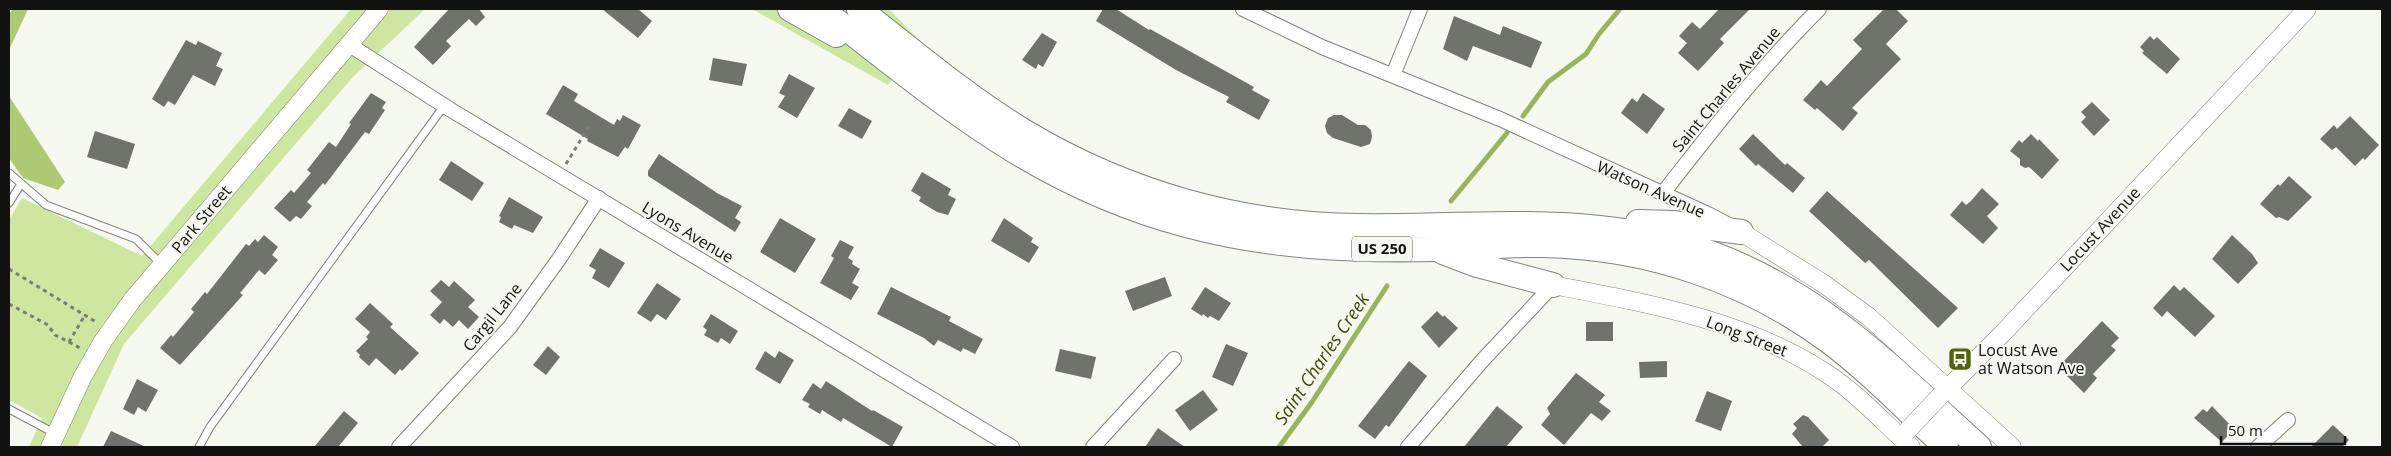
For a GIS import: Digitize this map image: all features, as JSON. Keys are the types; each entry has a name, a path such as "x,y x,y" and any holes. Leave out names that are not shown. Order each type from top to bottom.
{"highway":[{"path":"790,9 910,76"},
{"name":"US 250","path":"821,9 970,122 1014,151 1061,177 1109,199 1147,213 1235,236 1285,244 1340,248 1434,249 1541,245 1585,247 1663,261 1714,277 1754,295 1793,317 1830,342 1864,370 1946,447"},
{"name":"US 250","path":"859,9 970,94 1039,140 1092,168 1176,200 1272,220 1321,225 1574,225 1623,230 1667,239 1709,252 1750,269 1793,292 1841,323 1878,354 1979,447"},
{"path":"865,9 885,29"},
{"path":"1574,225 1624,222 1673,223 1741,232"},
{"path":"1434,249 1477,265 1553,285"}],"street":[{"name":"Park Street","path":"53,441 82,378 104,341 133,299 379,9"},
{"name":"Watson Avenue","path":"1242,9 1322,47 1500,119 1741,232 1824,284 1861,311 1945,391 2012,447"},
{"path":"1393,75 1420,9"},
{"name":"Saint Charles Avenue","path":"1663,194 1726,112 1819,9"},
{"name":"Locust Avenue","path":"1902,441 1945,391 2004,333 2308,9"},
{"name":"Lyons Avenue","path":"348,44 444,106 1012,447"},
{"name":"Cargil Lane","path":"399,447 510,327 559,259 599,198"},
{"path":"1408,447 1481,362 1553,285"},
{"name":"Long Street","path":"1553,285 1675,311 1758,338 1802,358 1827,374 1857,397 1902,441"},
{"path":"1093,447 1174,359"},
{"path":"2258,447 2288,420"}],"lane":[{"path":"199,447 228,402 444,106"},
{"path":"9,173 46,205 136,239 162,265"},
{"path":"9,203 21,184"},
{"path":"9,409 53,441"}],"path":[{"path":"566,164 591,123"},
{"path":"9,269 96,322"},
{"path":"9,304 48,325 55,336 80,348"},
{"path":"68,342 85,315"}],"green space":[{"path":"12,9 28,9 9,50 9,15"},
{"path":"351,9 425,9 352,78 124,344 77,447 29,447 42,418 9,400 9,220 22,198 142,256"},
{"path":"752,9 889,9 919,40 888,85"},
{"path":"9,96 65,182 58,190 23,178 9,158"}],"building":[{"path":"449,9 479,9 485,17 476,26 469,19 446,41 451,46 433,65 414,47"},
{"path":"602,9 638,9 652,21 638,38"},
{"path":"1103,9 1116,9 1149,30 1254,87 1252,90 1270,100 1259,120 1226,102 1229,97 1176,70 1096,21"},
{"path":"1719,9 1750,9 1720,39 1724,43 1698,71 1678,53 1687,43 1679,36 1692,22 1700,29"},
{"path":"1884,9 1896,9 1908,21 1886,44 1901,59 1852,108 1858,113 1843,131 1817,108 1815,110 1803,100 1821,80 1827,86 1862,49 1853,40"},
{"path":"1454,16 1500,35 1503,26 1542,42 1531,68 1473,46 1467,61 1443,49"},
{"path":"1042,33 1057,42 1043,67 1038,64 1036,69 1022,60"},
{"path":"2150,36 2154,40 2157,37 2180,59 2167,74 2142,53 2144,51 2140,47"},
{"path":"186,40 196,45 198,41 222,53 216,66 223,69 215,86 193,75 175,105 168,101 164,107 152,99"},
{"path":"713,58 747,64 742,86 709,80"},
{"path":"789,74 815,88 797,118 778,107 785,96 779,93"},
{"path":"563,85 578,94 574,101 614,125 617,119 620,121 623,115 641,125 628,149 625,147 618,157 587,141 588,139 546,114"},
{"path":"371,93 386,102 382,108 385,110 369,134 365,132 325,185 323,183 307,202 312,206 301,219 296,216 290,222 274,208 291,190 294,193 311,173 307,170 329,142 336,147 351,124 349,123"},
{"path":"1643,93 1665,109 1647,134 1621,113 1632,98 1637,102"},
{"path":"2092,102 2110,120 2094,136 2081,122 2086,117 2081,112"},
{"path":"849,108 872,121 862,139 838,126"},
{"path":"1334,115 1342,115 1358,125 1365,125 1371,130 1370,144 1361,147 1333,138 1327,133 1325,126 1328,118"},
{"path":"2350,116 2379,145 2365,160 2363,158 2355,166 2336,147 2332,150 2320,139 2334,125 2337,129"},
{"path":"95,131 135,144 127,169 87,157"},
{"path":"1753,134 1785,165 1787,163 1805,178 1793,193 1758,164 1756,166 1739,149"},
{"path":"2031,134 2038,141 2039,139 2059,160 2042,179 2029,167 2025,168 2020,165 2020,159 2010,151 2019,140 2022,143"},
{"path":"659,154 717,193 742,206 735,218 741,222 735,232 648,176 648,171"},
{"path":"451,161 484,183 472,201 439,180"},
{"path":"922,172 951,189 948,195 956,199 948,215 937,212 919,201 921,197 911,191"},
{"path":"2289,176 2312,197 2288,221 2279,217 2276,218 2260,204 2278,184 2280,186"},
{"path":"1982,188 1999,204 1987,216 1998,228 1983,244 1950,215 1962,201 1966,205"},
{"path":"1827,191 1958,308 1938,328 1869,260 1865,263 1809,211"},
{"path":"509,197 543,217 533,233 514,225 512,229 499,222 501,217 499,216"},
{"path":"780,218 816,239 795,273 760,252"},
{"path":"1004,218 1033,238 1031,242 1039,247 1029,263 991,241"},
{"path":"264,235 278,247 272,255 278,260 265,275 259,270 240,293 243,295 180,365 160,348 171,335 173,337 194,312 191,309 205,292 207,294 246,244 249,246 255,239 258,242"},
{"path":"2232,235 2252,254 2258,263 2238,284 2212,259"},
{"path":"840,240 854,247 848,258 853,261 852,264 860,269 852,283 859,287 851,300 820,283 834,258 831,256"},
{"path":"600,248 625,263 609,288 592,278 596,270 589,266"},
{"path":"1165,277 1172,296 1133,311 1125,291"},
{"path":"441,280 449,287 454,281 475,300 468,307 479,317 468,329 459,320 453,327 444,319 440,324 430,315 442,302 430,291"},
{"path":"657,283 681,299 666,320 657,314 651,322 637,313"},
{"path":"2174,285 2180,291 2184,287 2215,316 2195,337 2167,311 2162,317 2153,308"},
{"path":"891,287 951,317 949,321 983,339 975,354 963,348 961,352 938,340 934,346 924,338 877,314"},
{"path":"1205,287 1231,303 1219,321 1210,316 1208,318 1203,314 1202,316 1191,309"},
{"path":"370,303 393,324 390,327 419,353 402,371 400,369 395,375 376,358 369,366 359,357 360,355 356,351 368,339 366,337 370,332 355,319"},
{"path":"1437,311 1458,328 1439,348 1421,327"},
{"path":"711,314 738,331 730,344 721,338 718,343 704,335 707,330 703,327"},
{"path":"2102,321 2119,338 2111,346 2116,350 2093,374 2097,378 2084,393 2063,372 2067,367 2062,363"},
{"path":"1586,322 1613,322 1613,341 1586,341"},
{"path":"1226,344 1248,353 1233,386 1212,377"},
{"path":"548,346 560,357 546,375 533,365"},
{"path":"1060,349 1096,357 1091,379 1055,371"},
{"path":"765,351 775,358 779,351 794,360 780,384 755,369"},
{"path":"1409,361 1427,376 1389,427 1386,425 1375,439 1358,426"},
{"path":"1667,361 1667,377 1640,378 1639,362"},
{"path":"1576,373 1605,395 1599,402 1611,411 1602,421 1591,413 1564,445 1541,425 1550,414 1547,408"},
{"path":"137,379 158,390 146,412 138,407 134,415 123,409"},
{"path":"826,381 872,411 903,427 892,447 843,418 841,422 822,410 820,414 808,407 810,404 802,400 813,383 821,389"},
{"path":"1203,390 1218,410 1190,431 1175,410"},
{"path":"1707,391 1732,401 1721,431 1695,421"},
{"path":"1497,406 1523,427 1506,447 1464,447"},
{"path":"2212,406 2234,429 2222,442 2194,418 2203,409 2207,412"},
{"path":"344,411 358,423 338,447 314,447"},
{"path":"1803,415 1808,417 1829,440 1822,447 1803,447 1792,434 1797,428 1793,424"},
{"path":"2333,425 2349,440 2342,447 2311,447"},
{"path":"1158,428 1169,436 1185,447 1145,447"},
{"path":"111,431 146,447 103,447"}],"waterway":[{"name":"Saint Charles Creek","path":"1523,116 1548,82 1586,54 1599,34 1620,9"},
{"name":"Saint Charles Creek","path":"1451,201 1507,133"},
{"name":"Saint Charles Creek","path":"1279,447 1312,402 1387,286"}],"place":[{"name":"Locust Ave at Watson Ave","path":"1960,359"}]}
